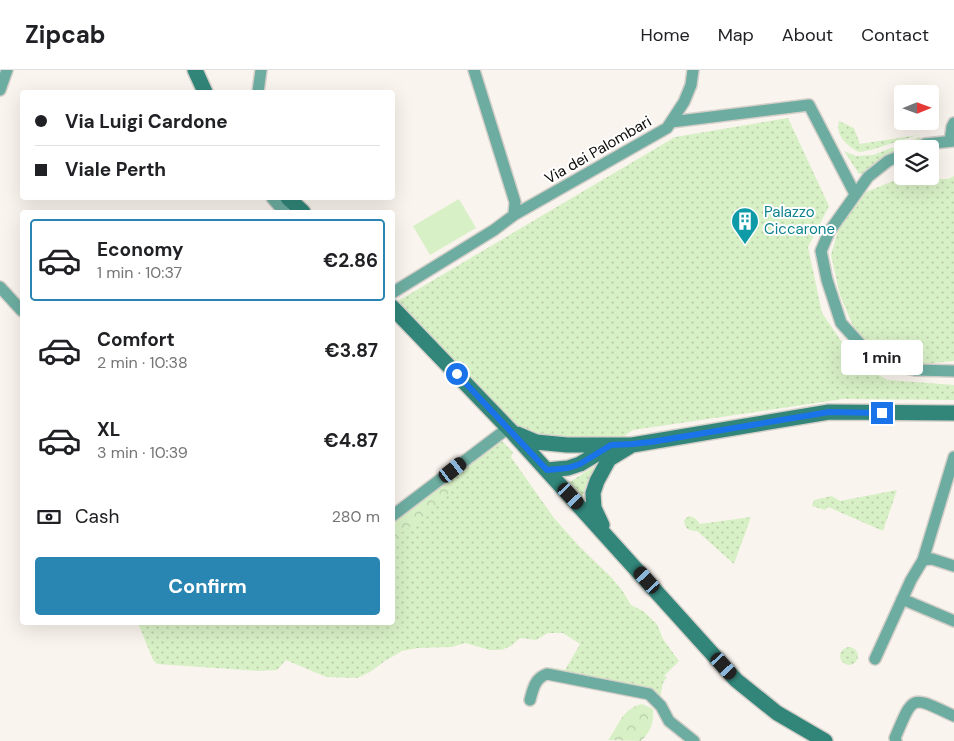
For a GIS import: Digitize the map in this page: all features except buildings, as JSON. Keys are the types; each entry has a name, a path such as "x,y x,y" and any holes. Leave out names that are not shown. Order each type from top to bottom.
{"main road":[{"path":"290,200 301,210"},
{"path":"395,310 511,430 736,680 777,713 825,741"},
{"path":"511,430 536,442 578,446 611,445 632,444 829,412 954,413"},
{"path":"606,534 594,508 593,493 609,459 632,444"},
{"path":"547,470 568,468 580,464 611,445"},
{"path":"547,470 553,461 566,451 578,446"}],"street":[{"path":"0,90 7,70"},
{"path":"186,70 200,82"},
{"path":"258,90 261,70"},
{"path":"474,70 515,202 514,215"},
{"name":"Via dei Palombari","path":"395,291 494,230 514,215 667,128 684,102 691,85 693,70"},
{"path":"671,122 809,105 856,194"},
{"path":"939,142 952,141 952,127 954,123"},
{"path":"894,158 868,177 829,232 821,251 827,280 841,323 874,359 915,370 954,371"},
{"path":"274,200 282,210"},
{"path":"0,287 20,309"},
{"path":"395,514 511,430"},
{"path":"875,659 902,599 923,560 954,457"},
{"path":"923,560 932,559 954,566"},
{"path":"902,599 954,621"},
{"path":"530,700 535,684 540,676 547,674 649,694 661,706 669,721 694,741"},
{"path":"896,741 895,738 910,704 924,701 954,716"}],"green space":[{"path":"788,118 829,206 808,247 822,313 850,354 868,370 888,380 954,385 954,400 843,399 633,430 611,445 521,436 398,301 675,137"},
{"path":"839,121 854,128 860,144 918,135 902,140 894,140 894,143 859,152 843,140 838,127"},
{"path":"894,147 894,157 859,174 844,151 856,156 873,155"},
{"path":"954,176 954,361 914,365 878,353 856,333 840,295 831,255 839,227 866,192 894,181 894,185 939,185 939,179 948,179"},
{"path":"459,199 476,228 430,255 413,226"},
{"path":"500,439 513,452 511,457 554,518 611,577 631,605 643,611 657,624 663,639 679,661 664,676 667,677 663,683 660,698 549,672 550,667 565,670 580,644 563,633 548,633 536,640 520,638 511,646 501,650 490,650 465,643 452,647 418,648 402,651 370,672 357,678 326,677 286,660 277,670 259,671 157,664 153,660 139,625 395,625 395,539 451,491 451,476"},
{"path":"600,463 587,483 583,505 568,483"},
{"path":"451,476 454,487 451,491 395,539 395,518"},
{"path":"897,490 883,531 828,507 825,510 812,506 814,500 832,496 840,501"},
{"path":"690,516 700,524 751,517 734,564 697,531 686,528 684,521"},
{"path":"849,647 855,650 858,656 855,662 849,665 843,662 840,656 843,650"},
{"path":"642,704 653,709 651,726 644,738 641,741 608,740 625,714 635,706"}],"place":[{"name":"Palazzo Ciccarone","path":"745,245"}],"route":[{"path":"457,374 547,470 568,468 580,464 611,445 651,442 829,412 882,413"}]}
